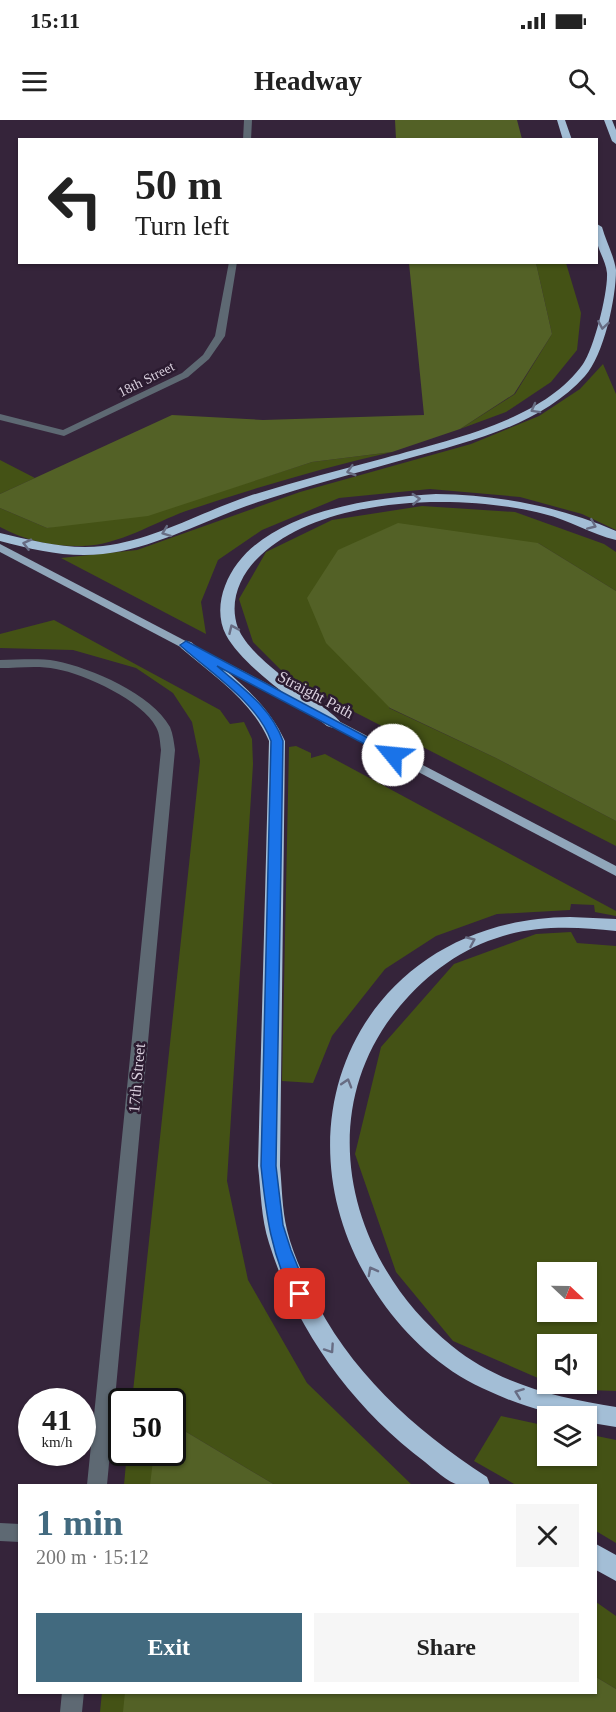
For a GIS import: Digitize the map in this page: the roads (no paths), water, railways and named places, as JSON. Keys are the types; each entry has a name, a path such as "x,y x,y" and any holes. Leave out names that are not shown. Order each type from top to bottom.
{"highway":[{"path":"561,120 567,138"},
{"path":"608,120 616,141"},
{"path":"598,230 616,284"},
{"path":"0,537 42,548 70,552 121,548 236,505 461,440 504,424 531,412 562,392 588,366 600,339 612,271"},
{"path":"333,723 243,646 229,622 231,584 247,561 271,540 300,525 358,507 400,500 442,498 525,506 567,515 616,536"},
{"path":"186,645 260,709 273,729 277,741 268,1166 275,1225 282,1250 307,1310 321,1336 346,1372 370,1400 399,1427 431,1454 476,1484"},
{"path":"616,925 557,922 496,932 445,955 422,971 398,994 364,1037 345,1091 339,1120 338,1147 340,1177 347,1211 358,1242 372,1274 390,1300 416,1329 445,1354 473,1372 507,1389 540,1401 616,1417"},
{"path":"597,1557 616,1569"}],"main road":[{"name":"Straight Path","path":"0,547 616,872"}],"street":[{"path":"247,138 248,120"},
{"name":"18th Street","path":"0,417 64,433 185,375 206,357 220,336 233,264"},
{"name":"17th Street","path":"0,664 55,664 85,673 121,691 142,704 163,726 168,750 97,1484"},
{"path":"0,1532 18,1533"},
{"path":"71,1712 73,1694"}]}
